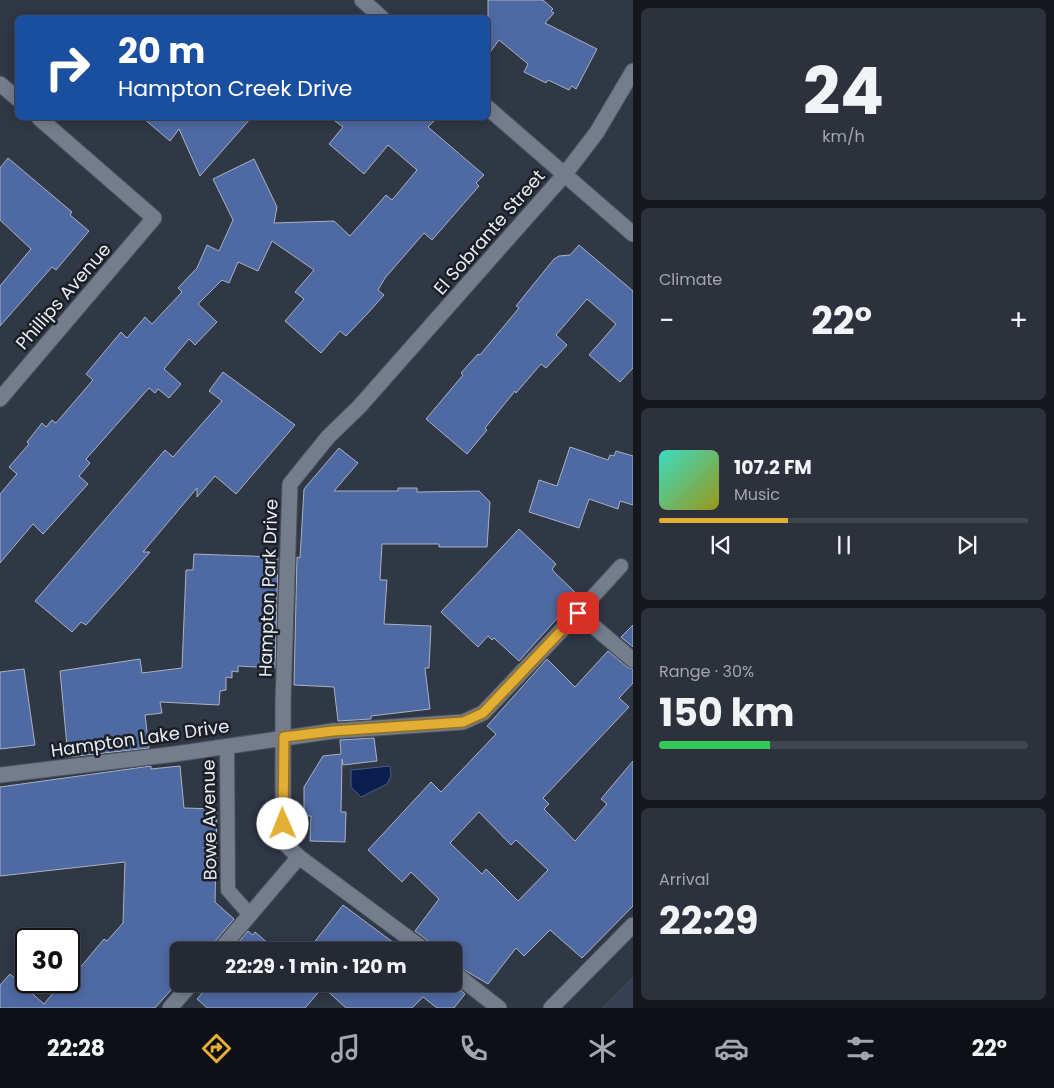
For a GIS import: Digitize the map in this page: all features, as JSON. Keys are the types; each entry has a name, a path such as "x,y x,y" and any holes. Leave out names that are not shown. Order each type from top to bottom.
{"street":[{"path":"362,0 379,15"},
{"name":"El Sobrante Street","path":"360,407 565,174 597,132 633,71"},
{"path":"0,84 15,96"},
{"path":"490,110 633,234"},
{"name":"Phillips Avenue","path":"0,399 154,218 41,120"},
{"name":"Hampton Park Drive","path":"360,407 328,437 290,484 283,703 284,842 299,857 414,942"},
{"path":"578,613 633,660"},
{"name":"Hampton Lake Drive","path":"0,775 333,731 463,722 483,713 578,613"},
{"path":"227,942 299,857"},
{"path":"551,1008 633,925"},
{"path":"462,979 499,1008"},
{"path":"170,1008 184,992"}],"lane":[{"path":"578,613 621,566"},
{"name":"Bowe Avenue","path":"227,746 228,890 250,916"}],"shaded area":[{"path":"633,976 633,1008 601,1008"}],"water":[{"path":"390,766 391,776 387,784 361,797 351,787 351,770"}],"building":[{"path":"488,0 543,0 553,9 551,11 554,13 545,23 597,49 576,89 572,86 569,90 548,80 546,83 524,72 528,64 499,40 490,52 490,15 488,15"},
{"path":"145,120 249,120 200,176 179,129 170,141"},
{"path":"334,120 435,120 428,127 484,175 476,183 479,186 432,240 424,233 385,278 378,290 384,295 368,313 346,336 340,331 321,353 285,321 304,299 295,292 314,270 272,241 258,271 238,262 229,283 222,280 198,304 217,322 195,345 189,339 164,369 181,384 169,398 158,389 155,393 149,388 86,459 90,463 79,476 88,484 43,534 33,524 0,563 0,494 17,474 9,467 29,444 27,442 42,423 46,427 52,420 56,423 93,380 86,374 121,332 127,338 145,317 152,324 182,292 178,288 197,268 207,245 219,251 233,220 213,179 254,159 277,207 274,223 334,221 350,236 386,195 392,200 417,170 388,145 364,174 329,144 343,127"},
{"path":"8,158 72,212 70,215 89,231 56,270 52,267 0,326 0,286 31,249 0,220 0,168"},
{"path":"579,245 633,291 633,368 620,382 589,355 616,324 587,299 556,335 567,345 546,368 541,364 516,393 515,391 467,454 426,419 463,375 461,373 478,354 480,355 519,308 516,306 554,259 559,256 570,255"},
{"path":"223,372 295,425 236,494 215,476 197,497 197,488 143,552 150,552 126,580 86,625 81,622 72,632 35,601 165,450 173,457 222,401 209,391"},
{"path":"570,447 608,460 610,455 614,456 616,451 633,456 633,505 620,501 618,509 589,499 579,528 529,512 539,480 557,486"},
{"path":"339,448 358,463 334,491 398,491 398,488 417,488 417,492 479,491 490,502 487,547 439,547 439,544 382,544 380,580 387,580 384,624 431,626 429,668 425,668 430,709 371,716 371,719 338,721 334,687 294,685 297,557 300,558 304,489"},
{"path":"519,529 556,564 552,569 578,595 519,661 494,638 492,640 488,636 478,647 441,612"},
{"path":"194,554 278,557 275,668 238,666 238,672 232,671 232,678 226,677 226,690 220,691 219,705 160,702 162,713 145,715 149,748 68,757 60,671 140,659 142,673 182,668 186,570 193,570"},
{"path":"633,625 633,647 621,637"},
{"path":"608,651 627,667 633,669 633,683 619,698 629,707 543,798 549,804 544,809 575,841 607,804 601,799 633,761 633,906 582,958 550,930 524,956 516,948 488,984 462,969 462,942 429,942 415,931 439,899 411,872 402,882 368,850 431,782 441,792 496,734 487,726 547,659 575,687","holes":["479,812 511,845 516,840 548,870 518,901 486,869 482,874 450,843"]},
{"path":"24,669 35,745 0,749 0,672"},
{"path":"374,738 377,761 343,765 342,759 341,812 346,812 345,842 310,841 311,816 304,816 304,787 323,756 341,754 340,740"},
{"path":"151,766 151,769 180,766 184,808 217,809 215,902 234,919 215,942 170,942 170,991 155,1008 0,1008 0,985 10,974 15,978 15,993 32,993 44,1004 53,993 80,993 80,968 104,939 107,941 123,923 125,862 0,876 0,787"},
{"path":"343,905 393,942 314,942"},
{"path":"248,931 253,935 255,932 267,942 239,942"},
{"path":"203,992 319,992 305,1008 207,1008 197,999"},
{"path":"328,992 462,992 465,994 454,1008 437,1008 423,997 412,1008 346,1008"}],"route":[{"path":"283,824 282,771 284,737 333,731 463,722 475,717 483,713 578,613"}]}
